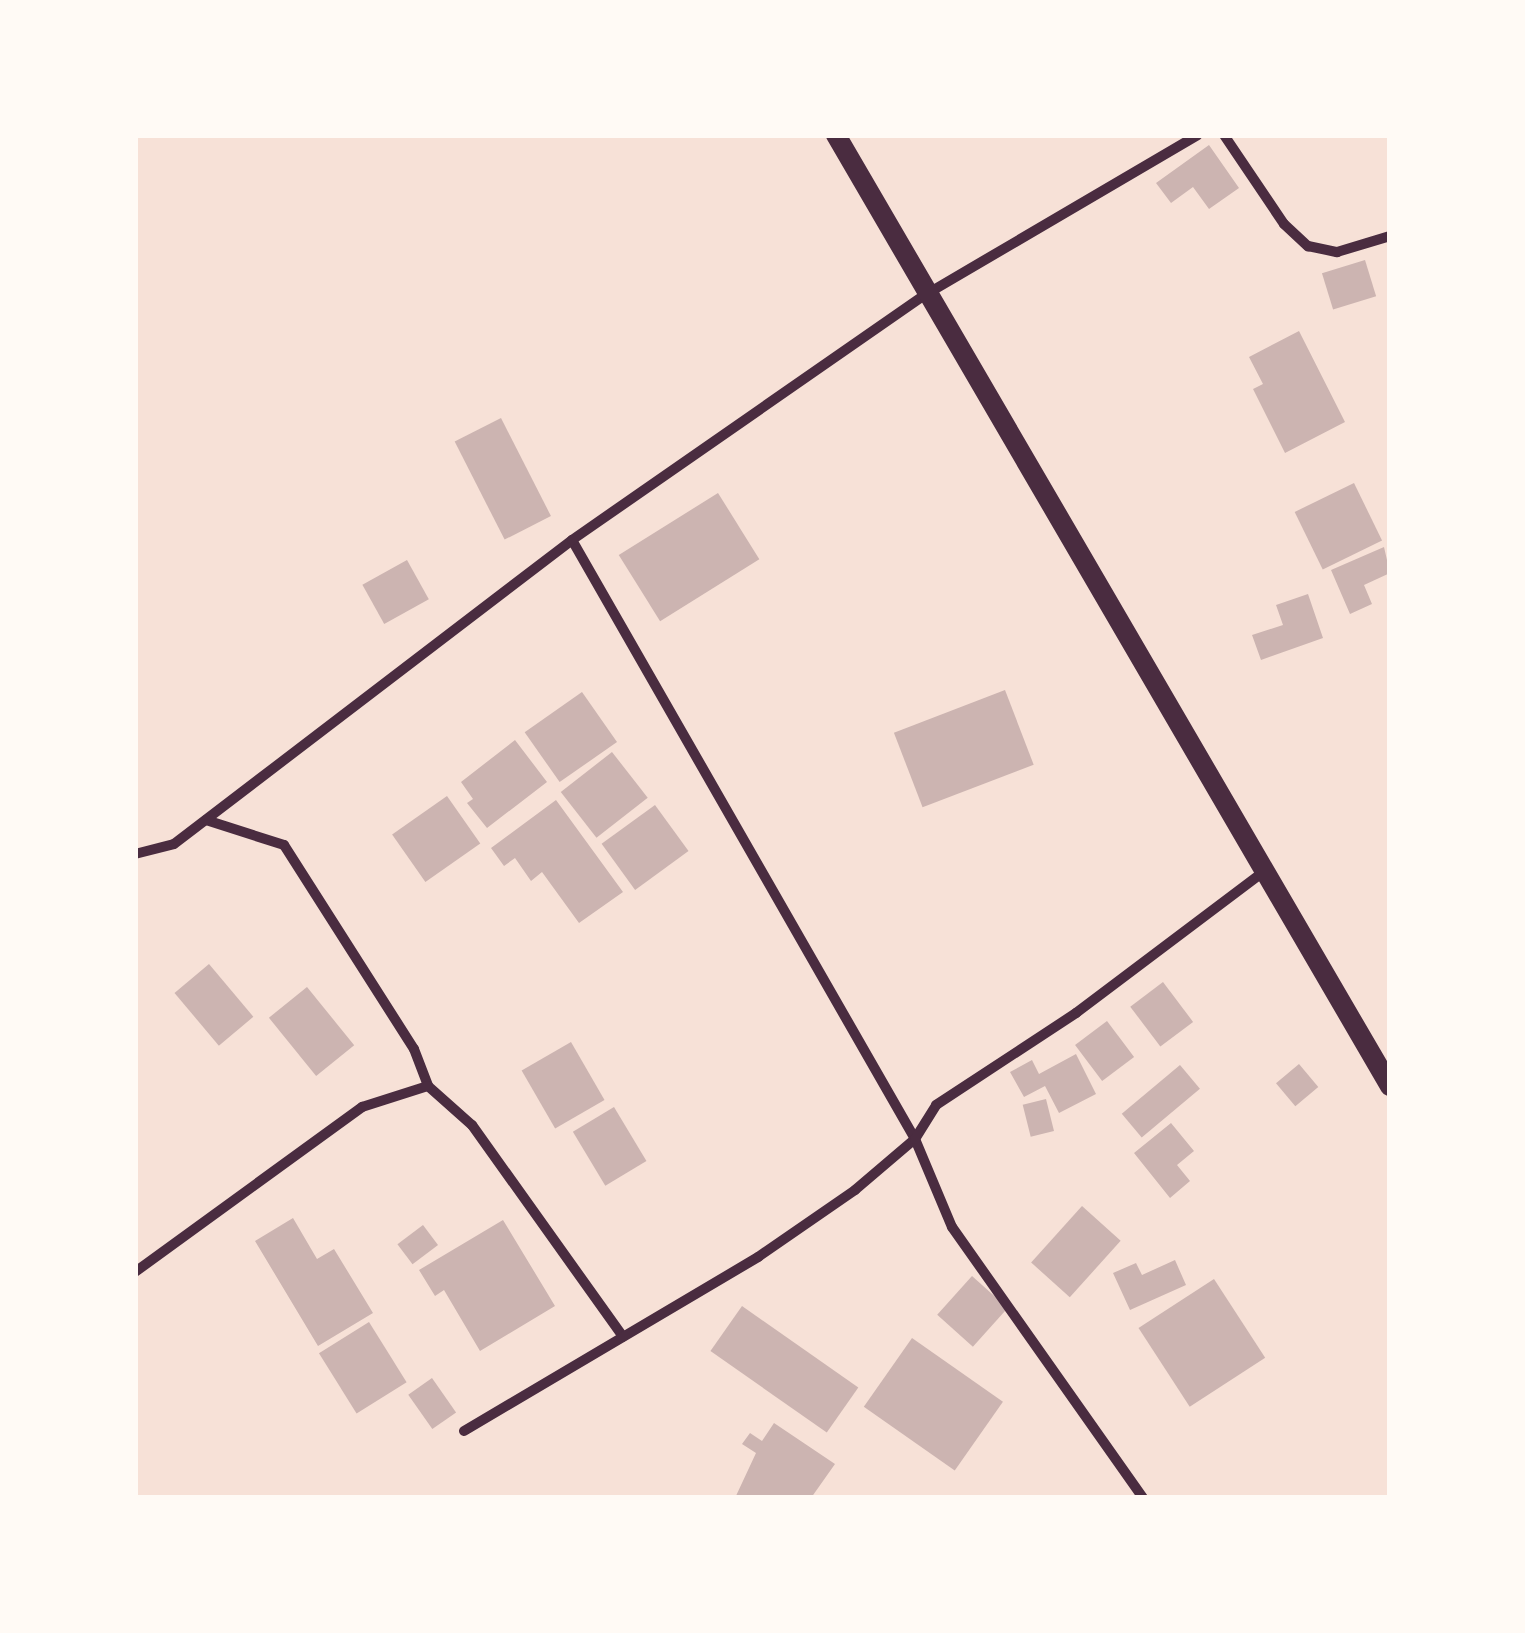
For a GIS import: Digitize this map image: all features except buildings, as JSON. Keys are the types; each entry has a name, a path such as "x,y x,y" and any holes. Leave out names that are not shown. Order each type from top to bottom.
{"main road":[{"path":"836,135 925,295 1390,1086"}],"street":[{"path":"135,854 174,844 572,540 925,295 1198,135"},
{"path":"1224,135 1284,224 1308,246 1338,252 1390,236"},
{"path":"572,540 915,1139 952,1226 1143,1498"},
{"path":"206,820 284,845 312,879 414,1049 428,1086 472,1125 623,1337"},
{"path":"464,1431 758,1256 855,1190 915,1139 936,1104 1076,1013 1264,872"},
{"path":"135,1272 362,1106 428,1086"}]}
